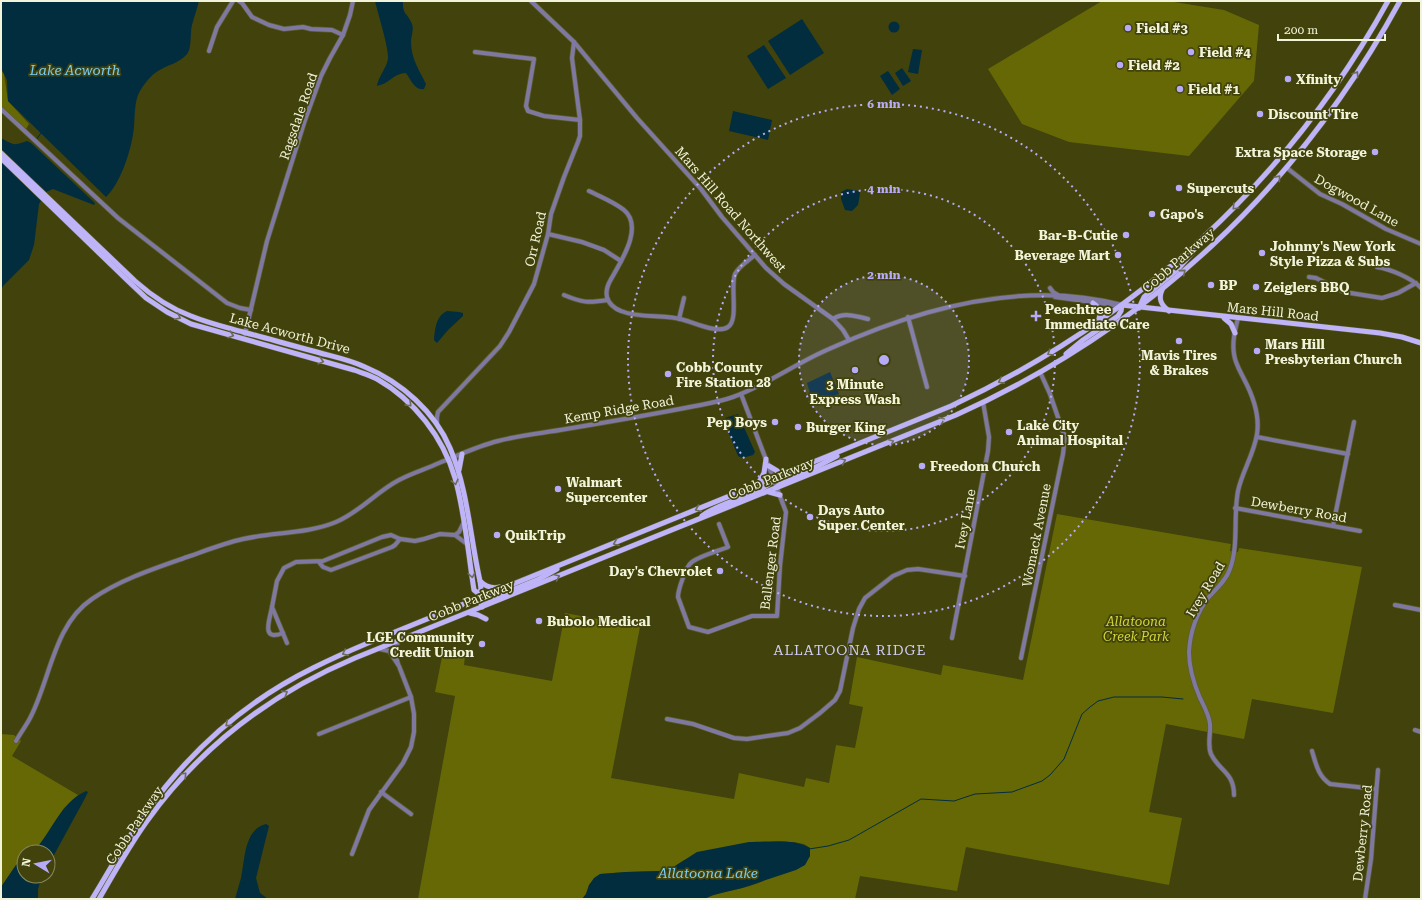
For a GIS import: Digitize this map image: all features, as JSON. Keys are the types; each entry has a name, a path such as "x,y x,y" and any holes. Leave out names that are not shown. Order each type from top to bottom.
{"main road":[{"name":"Cobb Parkway","path":"99,899 138,834 156,808 185,774 219,741 253,714 292,689 330,669 467,614 480,600 509,585 846,450 969,398 1047,355 1097,323 1164,273 1226,216 1268,172 1311,119 1352,62 1388,1"},
{"name":"Cobb Parkway","path":"92,899 146,812 177,774 214,736 238,715 264,696 313,668 374,640 699,520 918,431 983,402 1040,372 1096,338 1139,308 1194,262 1237,222 1287,168 1357,74 1378,41 1400,1"},
{"name":"Lake Acworth Drive","path":"1,153 146,298 167,312 191,324 354,370 377,379 403,397 420,415 436,436 455,478 474,590 480,600"},
{"name":"Lake Acworth Drive","path":"1,158 135,281 170,307 191,316 364,366 393,382 414,399 437,425 446,439 460,473 480,581 480,600"},
{"path":"1139,308 1144,297 1180,266 1206,235"},
{"path":"1163,289 1160,300 1164,307 1170,311"},
{"path":"1093,303 1100,312 1097,323"},
{"path":"1059,361 1080,342 1118,316 1122,305"},
{"name":"Mars Hill Road","path":"1122,305 1391,334 1421,343"},
{"path":"1223,317 1229,321 1235,333"},
{"path":"777,488 785,480 818,466 846,450"},
{"path":"460,473 459,467 462,454"},
{"path":"757,486 764,473 766,459"},
{"path":"769,466 779,472 787,473"},
{"path":"699,520 705,514 723,504 765,487 774,479"},
{"path":"768,491 780,495"},
{"path":"480,600 538,579 554,571 562,564"},
{"path":"480,581 492,588 509,585"},
{"path":"467,614 478,615 486,619"},
{"path":"214,736 219,741"}],"street":[{"path":"209,50 217,27 233,1"},
{"path":"239,1 252,16 269,25 284,29 303,27 332,30 343,35"},
{"name":"Ragsdale Road","path":"244,339 267,241 305,120 321,76 343,35 353,1"},
{"name":"Mars Hill Road Northwest","path":"531,1 574,42 637,118 705,193 722,217 755,255 784,284 834,320 849,340"},
{"name":"Orr Road","path":"438,412 500,346 534,284 548,234 551,214 578,142 580,120 572,58 574,42"},
{"path":"475,52 534,59 526,106 528,111 544,116 580,120"},
{"path":"1,109 118,218 227,303 251,310"},
{"name":"Dogwood Lane","path":"1287,168 1320,194 1342,204 1386,229 1421,244"},
{"path":"589,191 617,205 628,215 630,222 631,235 621,261 608,285 606,292 610,304 620,311 679,319 718,330 728,328 733,318 735,275 740,268 755,255"},
{"path":"548,234 582,242 604,250 621,261"},
{"path":"1377,267 1384,268 1416,283 1421,288"},
{"path":"1309,277 1316,278 1344,292 1382,298 1398,293 1416,283"},
{"path":"1050,288 1058,296"},
{"path":"564,295 578,301 585,302 608,300"},
{"path":"849,340 908,317 996,298 1019,296 1058,296 1106,301 1122,305"},
{"path":"1049,296 1093,303 1122,305"},
{"path":"679,319 684,298"},
{"path":"834,320 840,315 868,319"},
{"path":"908,317 927,387"},
{"name":"Ivey Road","path":"1234,795 1230,777 1211,752 1208,741 1210,725 1190,667 1189,652 1190,637 1198,616 1208,598 1229,572 1233,560 1235,547 1235,508 1240,483 1254,449 1257,437 1258,418 1254,399 1234,357 1233,347 1238,318"},
{"name":"Kemp Ridge Road","path":"16,741 29,720 57,646 74,614 82,606 114,586 156,568 244,538 316,528 336,522 364,506 398,481 478,447 513,437 668,412 716,402 741,394 772,379 800,362 849,340"},
{"name":"Womack Avenue","path":"1021,658 1063,454 1065,436 1050,394 1040,372"},
{"name":"Ballenger Road","path":"719,524 728,547 691,562 684,575 678,592 678,597 689,627 708,632 752,616 777,616 780,566 786,516 780,495 741,394"},
{"name":"Ivey Lane","path":"952,638 965,576 989,442 989,432 983,402"},
{"path":"426,412 438,412 436,419 437,425"},
{"path":"1333,526 1354,422"},
{"path":"1257,437 1348,454"},
{"name":"Dewberry Road","path":"1235,508 1360,531"},
{"path":"455,535 459,532 463,524"},
{"path":"283,633 275,636 268,632 272,606 277,581 284,568 296,562 319,562 382,537 391,535 400,539 415,541 424,540 440,534 455,535 466,544"},
{"path":"319,562 323,567 331,570 392,547 400,539"},
{"path":"667,719 693,724 734,738 747,739 788,733 800,728 835,700 840,691 852,628 865,598 893,576 907,570 918,569 965,576"},
{"path":"1395,605 1421,610"},
{"path":"272,606 287,643"},
{"path":"398,666 394,649 399,641"},
{"path":"352,854 365,819 381,792 403,763 411,747 415,722 411,697 398,666 389,651 379,649"},
{"path":"319,734 411,697"},
{"path":"1415,730 1421,732"},
{"path":"1312,751 1316,766 1324,780 1330,784 1376,789"},
{"name":"Dewberry Road","path":"1366,899 1371,859 1378,770"},
{"path":"381,792 411,814"}],"green space":[{"path":"1102,1 1168,1 1224,10 1259,25 1254,81 1189,156 1069,142 1022,124 988,69"},
{"path":"1,70 4,74 8,101 29,124 26,129 1,107"},
{"name":"Allatoona Creek Park","path":"1057,514 1231,544 1230,551 1238,552 1239,548 1362,567 1333,713 1252,699 1244,739 1166,724 1149,812 1182,818 1169,885 966,847 957,891 860,876 855,899 704,899 759,883 773,876 810,848 804,844 793,842 684,860 672,868 659,871 600,874 589,885 586,894 582,899 418,899 455,696 435,692 443,652 465,656 464,665 552,681 565,613 640,627 611,778 734,799 739,773 804,787 806,778 829,783 836,745 855,748 863,707 849,704 857,657 941,675 943,665 1023,680"},
{"path":"1,734 14,735 21,741 12,756 78,795 64,808 41,844 16,844 16,865 1,887"}],"water":[{"name":"Lake Acworth","path":"1,1 199,1 192,25 189,52 181,60 153,75 138,95 133,135 125,165 116,183 106,197 8,101 7,80 1,68"},
{"path":"375,1 403,1 404,12 413,26 411,48 416,64 426,84 424,89 416,87 406,73 402,73 377,86 386,66 388,54"},
{"path":"802,19 824,53 790,75 768,41"},
{"path":"894,21 898,23 900,27 898,31 894,33 890,31 888,27 890,23"},
{"path":"764,45 786,78 768,89 747,56"},
{"path":"913,49 922,50 918,74 908,72"},
{"path":"902,68 911,81 903,86 895,73"},
{"path":"888,71 900,89 892,95 880,76"},
{"path":"733,111 772,120 768,140 729,131"},
{"path":"1,138 14,144 27,141 31,143 95,203 94,205 53,189 46,192 39,204 34,245 29,260 3,286 1,291"},
{"path":"847,189 859,191 860,193 858,205 852,211 845,210 841,199 841,192"},
{"path":"447,311 463,313 463,316 437,343 434,340 438,319"},
{"path":"830,372 839,394 813,402 807,383"},
{"path":"738,414 755,452 753,455 742,458 738,456 726,426 725,418"},
{"path":"86,791 88,792 56,851 56,844 40,844 63,810 77,796"},
{"path":"266,824 269,826 256,878 260,893 268,899 235,899 249,839 253,832"},
{"name":"Allatoona Lake","path":"781,841 797,843 810,848 810,856 805,865 796,870 704,899 582,899 594,878 600,874 659,871 672,868 697,852 749,842"},
{"path":"16,865 16,884 40,884 38,899 1,899 1,887"}],"waterway":[{"path":"36,140 41,133"},
{"path":"809,849 828,846 849,840 921,799 954,801 975,794 1012,792 1042,781 1050,775 1064,759 1082,714 1098,701 1114,697 1162,697 1183,699"}],"place":[{"name":"Field #3","path":"1128,28"},
{"name":"Field #4","path":"1191,52"},
{"name":"Field #2","path":"1120,65"},
{"name":"Xfinity","path":"1288,79"},
{"name":"Field #1","path":"1180,89"},
{"name":"Discount Tire","path":"1260,114"},
{"name":"Extra Space Storage","path":"1375,152"},
{"name":"Supercuts","path":"1179,188"},
{"name":"Gapo's","path":"1152,214"},
{"name":"Bar-B-Cutie","path":"1126,235"},
{"name":"Johnny's New York Style Pizza & Subs","path":"1262,253"},
{"name":"Beverage Mart","path":"1118,255"},
{"name":"BP","path":"1211,285"},
{"name":"Zeiglers BBQ","path":"1256,287"},
{"name":"Peachtree Immediate Care","path":"1036,316"},
{"name":"Mavis Tires & Brakes","path":"1179,341"},
{"name":"Mars Hill Presbyterian Church","path":"1257,351"},
{"name":"3 Minute Express Wash","path":"855,370"},
{"name":"Cobb County Fire Station 28","path":"668,374"},
{"name":"Pep Boys","path":"775,422"},
{"name":"Burger King","path":"798,427"},
{"name":"Lake City Animal Hospital","path":"1009,432"},
{"name":"Freedom Church","path":"922,466"},
{"name":"Walmart Supercenter","path":"558,489"},
{"name":"Days Auto Super Center","path":"810,517"},
{"name":"QuikTrip","path":"497,535"},
{"name":"Day's Chevrolet","path":"720,571"},
{"name":"Bubolo Medical","path":"539,621"},
{"name":"LGE Community Credit Union","path":"482,644"}],"district":[{"name":"ALLATOONA RIDGE","path":"850,650"}]}
